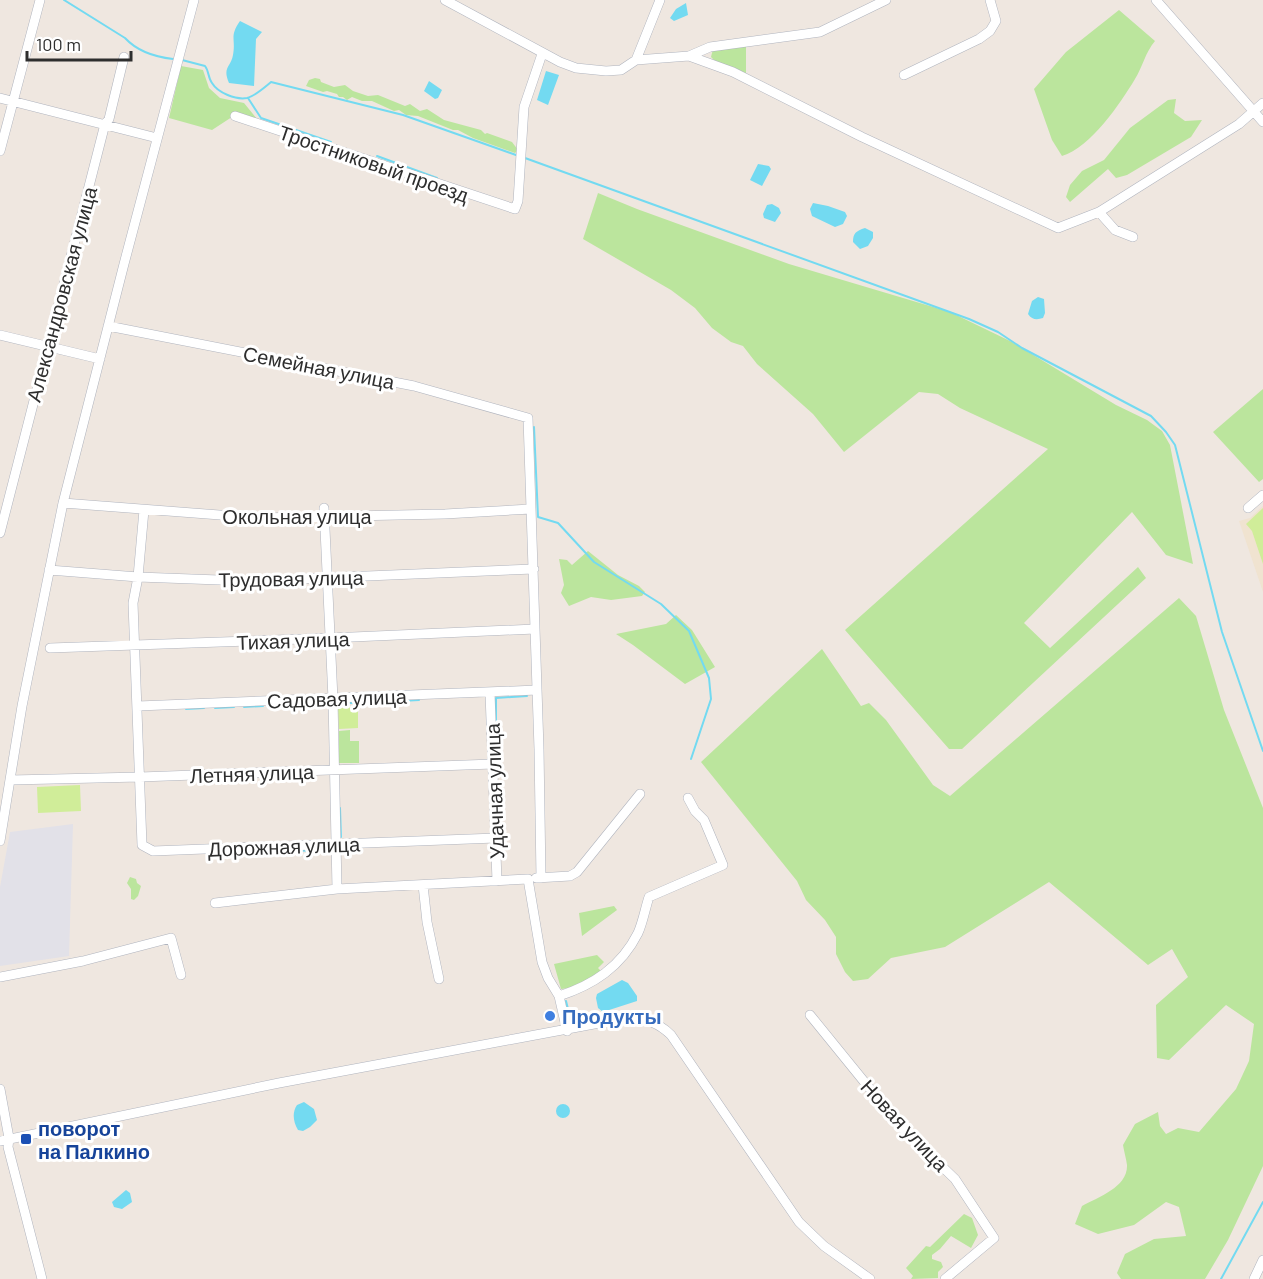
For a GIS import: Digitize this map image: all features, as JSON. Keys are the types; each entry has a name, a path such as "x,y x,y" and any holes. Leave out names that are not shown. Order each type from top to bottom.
{"street":[{"path":"0,151 40,0"},
{"path":"0,841 22,706 63,503 194,0"},
{"path":"445,0 482,18 542,54 576,68 606,71 621,70 636,60 689,56 710,47 820,32 886,0"},
{"path":"636,60 660,0"},
{"path":"904,75 979,39 990,31 996,21 990,0"},
{"path":"1156,0 1263,122"},
{"name":"Тростниковый проезд","path":"235,116 512,210 517,206 518,201 524,107 542,54"},
{"path":"689,56 733,72 862,137 1058,228 1099,212 1239,124 1263,103"},
{"name":"Александровская улица","path":"0,532 46,347 124,57"},
{"path":"0,98 158,138"},
{"path":"1099,212 1115,230 1133,237"},
{"name":"Семейная улица","path":"108,326 414,386 528,418 531,509"},
{"path":"0,335 100,359"},
{"path":"1248,508 1263,495"},
{"name":"Окольная улица","path":"63,503 247,518 325,513 531,509"},
{"path":"531,509 542,878"},
{"path":"140,777 133,603 138,577 144,510"},
{"path":"325,513 333,699 337,889"},
{"name":"Трудовая улица","path":"49,570 138,577 246,581 534,569"},
{"name":"Тихая улица","path":"50,648 535,629"},
{"name":"Садовая улица","path":"138,706 537,690"},
{"name":"Удачная улица","path":"490,693 497,881 528,879 542,962 559,996 567,1031"},
{"name":"Летняя улица","path":"11,780 493,764"},
{"name":"Дорожная улица","path":"140,777 142,845 153,851 496,838"},
{"path":"528,879 570,876 577,872 640,794"},
{"path":"559,996 592,984 617,961 638,933 649,897 723,865 704,820 695,811 688,798"},
{"path":"215,903 337,889 497,881"},
{"path":"423,885 427,922 440,979"},
{"path":"0,977 83,961 171,938 181,975"},
{"name":"Новая улица","path":"810,1015 901,1127 955,1179 994,1238 945,1279"},
{"path":"5,1139 347,1070 636,1018 655,1023 668,1032 799,1222 824,1246 870,1279"},
{"path":"0,1089 5,1139 9,1147 42,1279"},
{"path":"1254,1279 1263,1260"}],"shaded area":[{"path":"1263,506 1263,592 1239,521 1250,518"},
{"path":"73,824 69,956 0,966 0,887 10,832"}],"green space":[{"path":"1119,10 1155,41 1129,89 1104,124 1084,144 1062,156 1052,140 1034,89 1066,52"},
{"path":"746,46 746,74 733,67 718,64 711,57 713,49"},
{"path":"181,66 203,70 209,88 220,98 244,103 257,119 235,115 212,130 169,118"},
{"path":"315,78 334,87 345,85 353,91 368,96 378,95 405,106 410,104 420,111 427,109 444,120 481,130 485,134 512,142 518,150 515,153 473,138 458,130 418,116 406,115 399,110 394,111 372,101 362,101 352,97 347,100 337,94 306,86 309,80"},
{"path":"1176,99 1174,113 1185,121 1202,120 1191,137 1127,175 1116,178 1108,169 1070,202 1066,197 1070,185 1082,171 1104,160 1130,128 1168,100"},
{"path":"598,193 789,264 950,312 1010,341 1116,405 1147,420 1162,431 1170,445 1193,564 1166,555 1132,512 1024,623 1050,648 1138,567 1146,578 962,749 949,749 845,630 1048,449 960,408 938,394 919,392 844,452 813,414 757,364 743,346 731,342 712,328 695,308 671,290 583,239"},
{"path":"1263,389 1263,479 1259,482 1213,432"},
{"path":"1263,508 1263,564 1252,531 1246,524"},
{"path":"588,551 618,575 639,586 645,592 642,596 611,600 591,597 569,606 561,593 564,585 559,559 567,560 572,565"},
{"path":"1179,598 1196,616 1224,710 1263,808 1263,1166 1228,1240 1205,1279 1121,1279 1117,1273 1125,1254 1154,1239 1186,1236 1179,1207 1166,1202 1134,1225 1098,1234 1075,1224 1082,1206 1104,1195 1123,1179 1127,1165 1123,1145 1135,1124 1158,1112 1160,1126 1166,1134 1178,1128 1199,1132 1236,1089 1249,1061 1254,1024 1226,1005 1169,1060 1157,1058 1156,1005 1188,977 1172,949 1148,965 1049,882 945,947 891,958 868,979 853,981 845,972 836,954 836,937 825,920 806,900 797,881 701,762 822,649 861,706 869,703 886,720 933,785 950,796"},
{"path":"676,615 692,630 715,667 685,684 616,634 666,624"},
{"path":"358,707 358,728 339,729 338,708"},
{"path":"350,730 350,741 359,741 359,763 339,763 339,731"},
{"path":"80,785 81,811 38,813 37,787"},
{"path":"130,877 136,879 141,886 134,900 131,899 131,889 127,883"},
{"path":"614,906 617,910 582,936 579,913"},
{"path":"597,955 604,962 598,968 601,971 598,974 570,988 561,989 554,964"},
{"path":"964,1214 972,1218 978,1235 971,1248 951,1236 932,1255 932,1259 941,1262 943,1267 938,1272 938,1278 911,1279 913,1276 906,1268 926,1246 930,1247"}],"water":[{"path":"686,3 688,15 674,21 670,18 676,9"},
{"path":"240,21 262,32 256,39 254,86 229,83 226,74 233,55 234,34"},
{"path":"546,71 559,75 548,105 537,100"},
{"path":"429,81 442,90 438,98 435,99 424,91"},
{"path":"758,164 769,166 771,169 762,186 750,180"},
{"path":"813,203 845,212 847,216 843,224 835,227 812,216 810,209"},
{"path":"772,204 779,208 781,213 775,222 764,218 763,214 767,205"},
{"path":"865,228 873,232 873,238 868,246 860,249 853,242 854,234"},
{"path":"1038,297 1044,299 1045,313 1043,318 1035,319 1028,314 1032,301"},
{"path":"622,980 628,983 637,996 637,1001 603,1012 598,1008 597,994"},
{"path":"304,1102 314,1109 317,1120 303,1131 296,1127 294,1114 297,1105"},
{"path":"563,1104 568,1106 570,1111 568,1116 563,1118 558,1116 556,1111 558,1106"},
{"path":"126,1190 130,1193 132,1202 122,1209 114,1207 112,1202"}],"waterway":[{"path":"64,0 141,50 173,59"},
{"path":"182,60 205,66 215,87 233,97 250,97 271,82 403,115 516,155"},
{"path":"248,98 261,118 331,142"},
{"path":"377,156 437,178"},
{"path":"525,158 969,319 998,332 1022,348 1151,416 1175,445 1222,632 1263,751"},
{"path":"534,427 538,517 558,523 594,562 661,604 689,631 709,678 711,699 691,759"},
{"path":"496,724 496,698 527,696"},
{"path":"400,701 419,700"},
{"path":"369,702 388,701"},
{"path":"336,703 360,703"},
{"path":"302,705 325,704"},
{"path":"273,706 292,705"},
{"path":"244,707 263,706"},
{"path":"215,708 234,707"},
{"path":"186,709 204,708"},
{"path":"340,808 341,837"},
{"path":"221,853 328,850"},
{"path":"566,1001 571,1021 588,1020"},
{"path":"1221,1279 1263,1202"}],"place":[{"name":"Продукты","path":"550,1016"},
{"name":"поворот на Палкино","path":"26,1139"}]}
